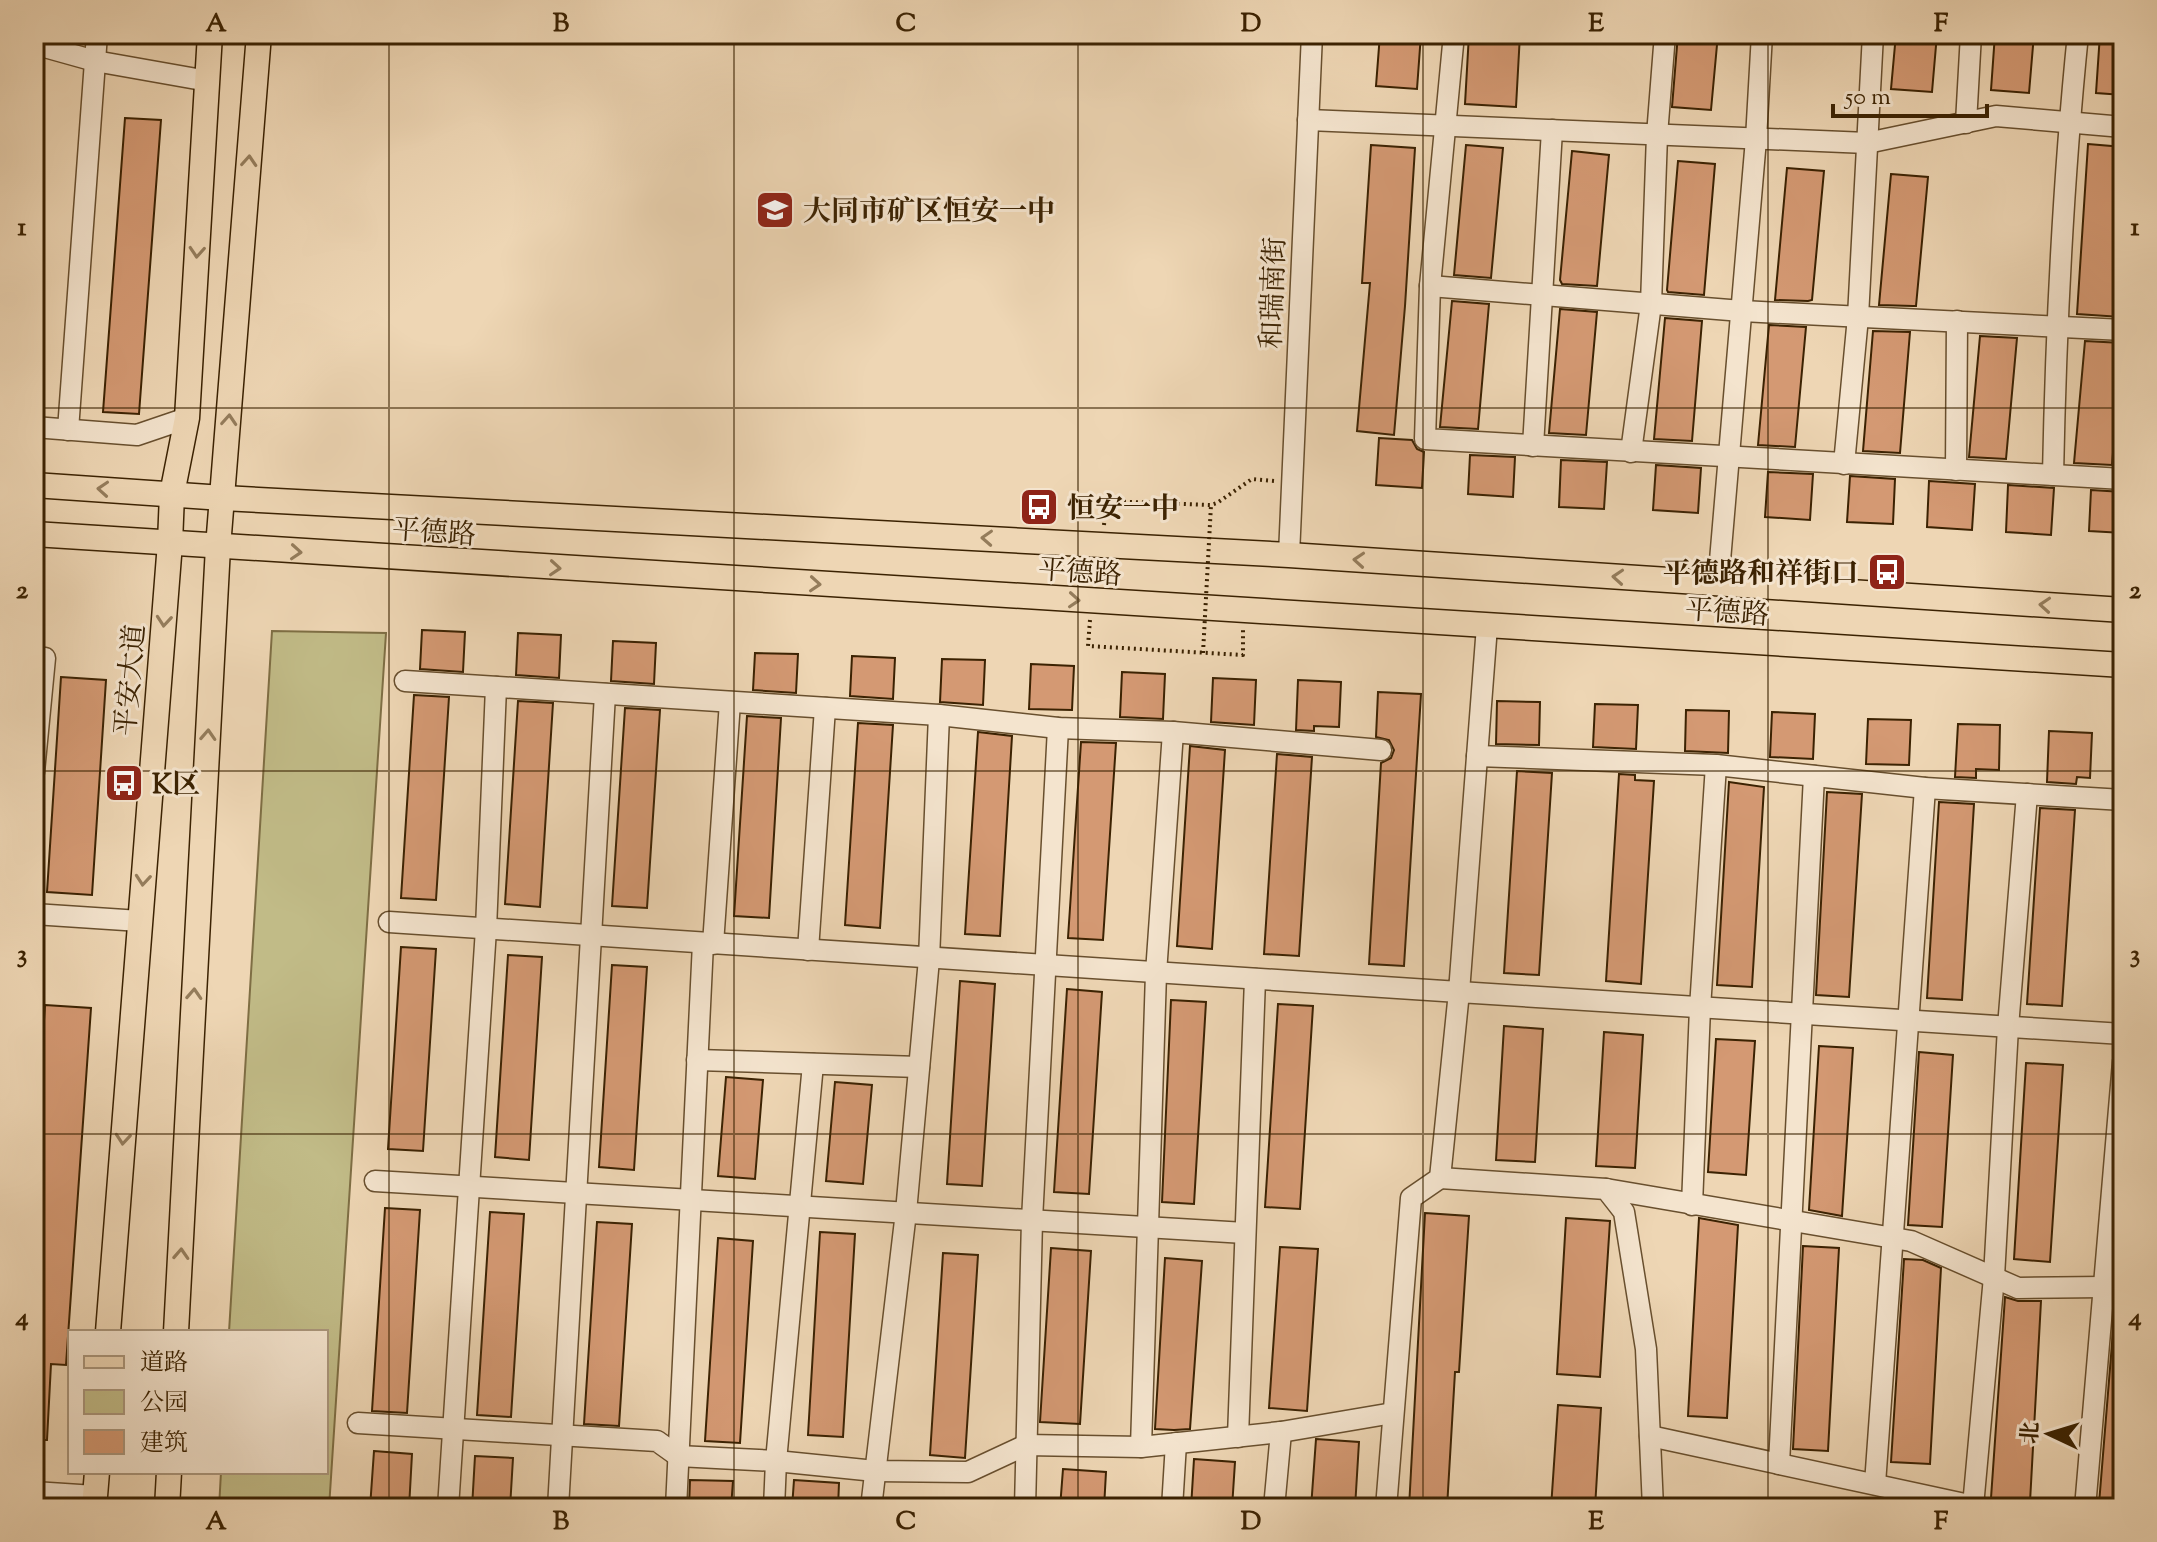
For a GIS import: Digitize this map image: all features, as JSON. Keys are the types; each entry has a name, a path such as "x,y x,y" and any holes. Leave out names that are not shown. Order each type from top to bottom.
{"main road":[{"name":"平安大道","path":"108,1330 172,494 187,418 210,34"},
{"path":"176,1330 218,547 259,34"},
{"name":"平德路","path":"34,485 223,498 1289,555 2123,610"},
{"name":"平德路","path":"34,534 2123,665"},
{"path":"167,1508 169,1474"}],"street":[{"path":"68,430 97,34"},
{"name":"和瑞南街","path":"1289,555 1312,34"},
{"path":"1454,34 1430,286 1425,439 2123,479"},
{"path":"1631,452 1651,304 1657,135 1665,34"},
{"path":"1718,584 1762,34"},
{"path":"1844,464 1858,317 1873,34"},
{"path":"1966,123 1971,34"},
{"path":"2053,475 2056,327 2078,34"},
{"path":"34,44 95,61 208,81"},
{"path":"1308,120 1867,143 1996,116 2123,127"},
{"path":"1533,446 1552,130"},
{"path":"1430,286 1742,311 2123,330"},
{"path":"1956,470 1957,321"},
{"path":"34,427 137,435 187,418"},
{"path":"1440,1178 1459,992 1487,626"},
{"path":"34,657 45,658 34,772"},
{"path":"405,681 939,715 1058,728 1173,732 1381,750"},
{"path":"448,1508 486,929 496,687"},
{"path":"558,1508 605,694"},
{"path":"676,1508 697,1060 730,702"},
{"path":"808,950 825,708"},
{"path":"871,1508 906,1212 929,959 939,715"},
{"path":"1025,1508 1032,1220 1058,728"},
{"path":"1141,1447 1156,973 1173,732"},
{"path":"1477,756 1716,765 1925,788 2123,800"},
{"path":"1692,1205 1700,1008 1716,765"},
{"path":"1779,1464 1814,776"},
{"path":"1875,1484 1925,788"},
{"path":"1650,1436 1978,1507 2008,1027 2027,794"},
{"path":"34,914 140,921"},
{"path":"389,922 2123,1034"},
{"path":"1238,1437 1255,979"},
{"path":"697,1060 919,1067"},
{"path":"2085,1508 2123,1062"},
{"path":"774,1508 798,1206 813,1064"},
{"path":"1386,1508 1411,1198 1440,1178 1606,1189 1911,1241 2018,1288 2104,1287"},
{"path":"375,1181 1245,1233"},
{"path":"1606,1189 1624,1212 1646,1349 1653,1508"},
{"path":"358,1423 657,1441 678,1456 776,1461 875,1471 968,1472 1026,1445 1141,1447 1281,1432 1393,1413"},
{"path":"1274,1508 1281,1432"},
{"path":"1172,1508 1176,1443"},
{"path":"34,1492 95,1492"}],"path":[{"path":"1106,501 1211,505 1252,479"},
{"path":"1203,653 1211,505"},
{"path":"1088,646 1243,655"}],"green space":[{"path":"272,631 386,633 329,1508 219,1508 221,1474 328,1474 328,1330 229,1330"}],"building":[{"path":"1380,34 1421,34 1417,89 1376,86"},
{"path":"1469,34 1520,34 1516,107 1465,104"},
{"path":"1678,34 1718,34 1711,110 1672,107"},
{"path":"1896,34 1937,34 1932,92 1891,89"},
{"path":"1995,34 2034,34 2029,93 1991,90"},
{"path":"2100,34 2123,34 2123,95 2096,93"},
{"path":"125,118 161,120 139,414 103,412"},
{"path":"2088,144 2123,147 2121,317 2077,314"},
{"path":"1371,145 1415,148 1394,435 1357,431 1370,283 1362,283"},
{"path":"1466,145 1503,148 1491,278 1454,275"},
{"path":"1572,151 1609,155 1597,286 1562,284 1560,280"},
{"path":"1678,161 1715,164 1704,295 1667,290"},
{"path":"1787,168 1824,171 1812,300 1808,301 1775,300"},
{"path":"1891,174 1928,177 1916,306 1879,305"},
{"path":"1452,301 1489,304 1478,429 1440,427"},
{"path":"1560,309 1597,312 1586,435 1549,433"},
{"path":"1665,318 1702,321 1692,441 1654,439"},
{"path":"1769,325 1806,327 1795,447 1758,445"},
{"path":"1873,331 1910,332 1900,453 1863,451"},
{"path":"1980,336 2017,338 2006,459 1969,457"},
{"path":"2085,341 2122,343 2112,465 2074,463"},
{"path":"1379,438 1412,440 1417,449 1424,452 1422,488 1376,485"},
{"path":"1470,455 1515,457 1513,497 1468,494"},
{"path":"1561,460 1607,462 1604,509 1559,507"},
{"path":"1656,465 1701,468 1698,513 1653,510"},
{"path":"1768,472 1813,474 1810,520 1765,517"},
{"path":"1850,476 1895,479 1893,524 1847,522"},
{"path":"1929,481 1975,484 1972,530 1927,527"},
{"path":"2008,485 2054,488 2051,535 2006,532"},
{"path":"2091,490 2123,492 2123,533 2089,531"},
{"path":"422,630 465,632 463,672 420,669"},
{"path":"518,633 561,635 559,678 516,675"},
{"path":"613,641 656,643 654,684 611,681"},
{"path":"755,653 798,654 796,693 753,690"},
{"path":"852,656 895,658 893,699 850,696"},
{"path":"942,659 985,660 983,705 940,702"},
{"path":"1031,664 1074,666 1072,710 1029,709"},
{"path":"1122,672 1165,674 1163,719 1120,717"},
{"path":"61,677 106,680 92,895 47,892"},
{"path":"1213,678 1256,680 1254,725 1211,722"},
{"path":"1298,680 1341,682 1339,727 1314,726 1314,731 1296,730"},
{"path":"1378,692 1421,694 1404,966 1369,964 1381,763 1391,758 1394,750 1389,740 1376,737"},
{"path":"414,695 449,697 436,900 401,898"},
{"path":"518,701 553,703 540,907 505,904"},
{"path":"1497,701 1540,702 1539,745 1496,744"},
{"path":"1595,704 1638,705 1636,749 1593,747"},
{"path":"625,708 660,710 647,908 612,906"},
{"path":"1686,710 1729,711 1728,753 1685,751"},
{"path":"1772,712 1815,714 1813,759 1770,757"},
{"path":"747,716 781,718 769,918 734,916"},
{"path":"1868,719 1911,720 1909,765 1866,764"},
{"path":"858,723 893,725 880,928 845,925"},
{"path":"1958,724 2000,725 1999,770 1976,769 1976,778 1955,777"},
{"path":"2049,731 2092,733 2090,778 2077,777 2076,784 2047,782"},
{"path":"978,732 1012,736 1000,936 965,934"},
{"path":"1081,742 1116,743 1103,940 1068,938"},
{"path":"1190,746 1225,750 1212,949 1177,946"},
{"path":"1277,754 1312,757 1299,956 1264,954"},
{"path":"1517,771 1552,773 1539,975 1504,973"},
{"path":"1619,774 1635,775 1635,780 1654,781 1641,984 1606,981"},
{"path":"1729,782 1764,787 1752,987 1717,985"},
{"path":"1827,792 1862,794 1849,997 1816,995"},
{"path":"1939,802 1974,804 1962,1000 1927,998"},
{"path":"2040,808 2075,810 2062,1006 2027,1004"},
{"path":"401,947 436,949 423,1151 388,1149"},
{"path":"508,955 542,957 529,1160 495,1157"},
{"path":"612,965 647,967 634,1170 599,1167"},
{"path":"960,981 995,984 982,1186 947,1184"},
{"path":"1067,989 1102,992 1089,1194 1054,1192"},
{"path":"1171,1000 1206,1002 1194,1204 1162,1202"},
{"path":"1278,1004 1313,1006 1300,1209 1265,1207"},
{"path":"45,1005 91,1008 66,1365 51,1364 47,1440 34,1440 34,1172"},
{"path":"1504,1026 1543,1029 1535,1162 1496,1160"},
{"path":"1604,1032 1643,1035 1635,1168 1596,1166"},
{"path":"1716,1039 1755,1041 1746,1175 1708,1172"},
{"path":"1819,1046 1853,1048 1842,1216 1809,1210"},
{"path":"1919,1052 1953,1055 1942,1227 1908,1225"},
{"path":"2026,1063 2063,1065 2050,1262 2014,1259"},
{"path":"726,1077 763,1080 755,1179 718,1176"},
{"path":"835,1082 872,1085 863,1184 826,1181"},
{"path":"385,1208 420,1210 407,1413 372,1411"},
{"path":"490,1212 524,1214 511,1417 477,1415"},
{"path":"1425,1213 1469,1216 1447,1508 1409,1508"},
{"path":"1566,1218 1610,1221 1600,1377 1557,1374"},
{"path":"1699,1218 1738,1225 1727,1418 1688,1416"},
{"path":"597,1222 632,1224 619,1426 584,1424"},
{"path":"820,1232 855,1234 843,1437 808,1435"},
{"path":"718,1238 753,1241 740,1443 705,1441"},
{"path":"1803,1246 1839,1248 1828,1451 1793,1449"},
{"path":"1280,1247 1318,1249 1307,1411 1269,1408"},
{"path":"1051,1248 1091,1251 1080,1424 1040,1422"},
{"path":"943,1253 978,1255 965,1458 930,1455"},
{"path":"1165,1258 1202,1261 1190,1429 1155,1429"},
{"path":"1904,1259 1923,1260 1941,1268 1930,1464 1891,1462"},
{"path":"2005,1297 2018,1301 2041,1301 2030,1502 1991,1498"},
{"path":"2114,1319 2123,1319 2123,1505 2099,1504"},
{"path":"1558,1405 1601,1408 1595,1508 1551,1508"},
{"path":"1316,1439 1359,1442 1355,1508 1311,1508"},
{"path":"374,1451 412,1454 409,1508 370,1508"},
{"path":"475,1456 513,1458 510,1508 472,1508"},
{"path":"1194,1459 1235,1462 1232,1508 1191,1508"},
{"path":"1063,1469 1106,1472 1104,1508 1060,1508"},
{"path":"690,1480 733,1481 731,1508 689,1508"},
{"path":"794,1480 839,1483 838,1508 792,1508"}],"place":[{"name":"大同市矿区恒安一中","path":"775,210"},
{"name":"恒安一中","path":"1039,507"},
{"name":"平德路和祥街口","path":"1887,572"},
{"name":"K区","path":"124,783"}]}
